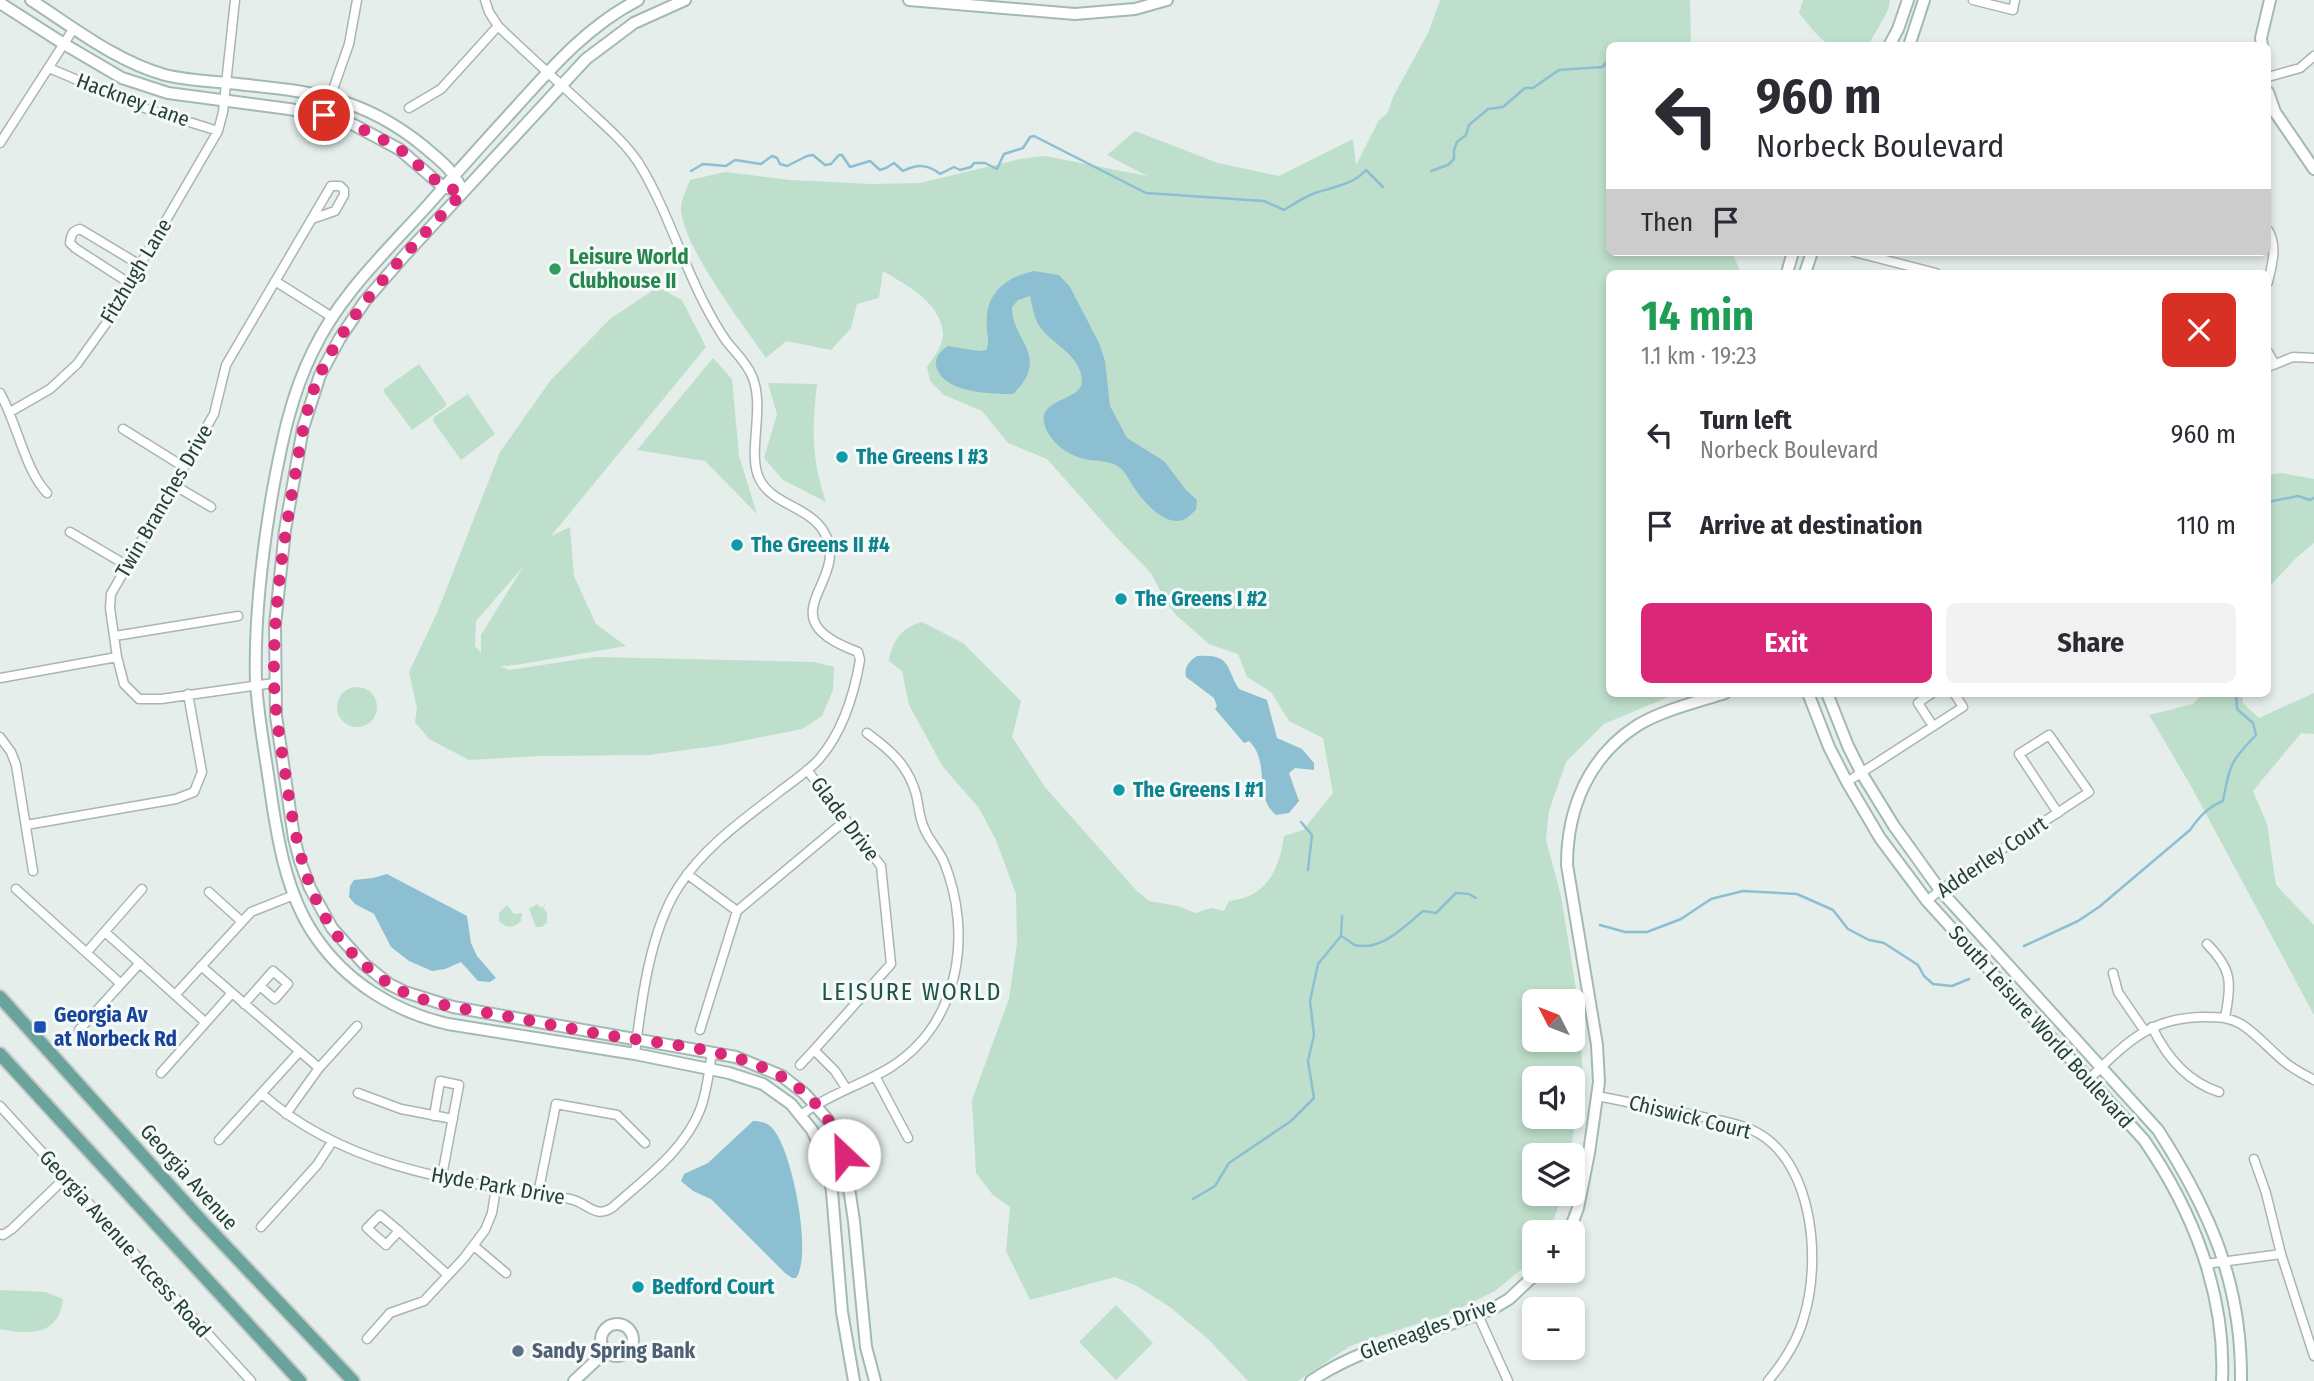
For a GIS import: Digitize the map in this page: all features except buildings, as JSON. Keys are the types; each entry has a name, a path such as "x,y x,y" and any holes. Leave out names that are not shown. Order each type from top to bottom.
{"main road":[{"name":"Georgia Avenue","path":"0,998 352,1381"},
{"path":"0,1054 300,1381"}],"street":[{"path":"30,0 115,55 138,65 188,80 331,97 381,117 404,131 455,174 463,192"},
{"name":"Fitzhugh Lane","path":"10,412 50,389 77,364 105,325 218,131 235,0"},
{"path":"324,115 349,44 357,0"},
{"path":"485,0 498,26 619,139 636,161 653,191 707,310 751,374 758,399 755,464 758,478 772,494 815,521 825,533 830,555 814,604 814,622 829,640 858,652 860,660 850,701 840,727 825,752 807,770 725,833 687,874 665,912 659,928 635,1054"},
{"path":"638,0 607,18 547,72 349,292 313,349 286,423 260,575 256,623 256,684 273,814 294,895 316,937 362,985 399,1009 448,1024 635,1054 729,1073 763,1084 791,1104 802,1115 821,1146 828,1164 842,1311 854,1381"},
{"path":"685,0 646,16 586,58 365,301 340,338 320,375 303,428 285,530 275,625 276,716 295,838 310,888 332,928 356,956 389,984 419,998 453,1007 736,1057 782,1076 815,1104 838,1136 844,1155 854,1221 866,1347 875,1381"},
{"path":"909,0 1075,14 1135,9 1167,0"},
{"path":"1891,42 1908,0"},
{"path":"1910,42 1924,0"},
{"path":"1973,0 2013,10 2015,0"},
{"path":"2262,42 2270,0"},
{"path":"0,3 122,78 146,87 189,97 324,115 354,125 400,149 443,187 463,192"},
{"path":"409,108 441,89 498,26"},
{"path":"0,143 74,28"},
{"path":"2271,76 2300,68 2314,56"},
{"name":"Hackney Lane","path":"49,68 141,107 218,131"},
{"path":"2271,101 2275,112 2314,169"},
{"name":"Twin Branches Drive","path":"274,683 161,699 139,699 124,684 117,657 110,608 111,594 214,414 226,365 331,186 340,186 344,195 335,211 312,219"},
{"path":"129,283 75,248 70,243 71,236 80,229 140,265"},
{"path":"2271,242 2274,254 2271,270"},
{"path":"1870,256 1924,270"},
{"path":"275,281 332,317"},
{"path":"2271,365 2293,357 2314,358"},
{"path":"0,393 37,482 47,493"},
{"path":"122,429 184,467"},
{"path":"174,485 211,507"},
{"path":"70,532 126,565"},
{"path":"115,636 238,616"},
{"path":"0,678 117,657"},
{"path":"26,825 176,799 194,792 202,772 188,694"},
{"path":"1574,1220 1598,1096 1597,1045 1567,865 1567,840 1577,797 1592,770 1615,743 1640,724 1714,697"},
{"name":"South Leisure World Boulevard","path":"1810,697 1829,747 1847,782 1880,838 1927,901 2144,1140 2169,1176 2190,1219 2206,1264 2217,1310 2223,1357 2222,1381"},
{"name":"South Leisure World Boulevard","path":"1829,697 1862,774 1894,826 1940,890 2158,1130 2182,1167 2206,1212 2224,1261 2236,1308 2241,1381"},
{"path":"1927,697 1917,703 1933,726"},
{"path":"1847,782 1963,707 1957,697"},
{"path":"802,1115 815,1104 891,1067 917,1046 942,1010 957,968 959,925 945,865 920,820 915,791 907,771 894,753 867,733"},
{"name":"Adderley Court","path":"1927,901 1940,890 2058,813 2089,792 2049,735 2019,754 2058,813"},
{"path":"0,737 11,752 16,765 33,871"},
{"name":"Glade Drive","path":"800,1066 891,964 881,866 807,770"},
{"path":"700,1031 737,911 846,820"},
{"path":"687,874 737,911"},
{"path":"16,889 121,984"},
{"path":"86,952 142,889"},
{"path":"209,892 241,921"},
{"path":"175,995 241,921 263,906 294,895"},
{"path":"105,932 205,1023"},
{"path":"2207,944 2222,959 2228,975 2229,997 2225,1017"},
{"path":"79,1030 140,963"},
{"path":"201,966 319,1068"},
{"path":"2113,973 2118,992 2168,1054 2187,1075 2205,1087 2219,1091"},
{"path":"244,1004 260,986"},
{"path":"161,1073 232,993"},
{"path":"2089,1079 2130,1040 2148,1029 2168,1020 2225,1017 2243,1026 2288,1065 2314,1080"},
{"path":"286,1114 319,1068 357,1026"},
{"path":"814,1049 835,1071 846,1088"},
{"path":"219,1140 299,1052"},
{"name":"Hyde Park Drive","path":"262,1094 286,1114 332,1142 394,1167 496,1188 577,1200 597,1212 604,1212 613,1207 668,1156 686,1135 699,1111 712,1052"},
{"path":"875,1076 908,1138"},
{"path":"434,1116 440,1081 459,1084 442,1176"},
{"path":"358,1093 401,1109 453,1119"},
{"name":"Chiswick Court","path":"1598,1096 1735,1124 1758,1133 1777,1147 1787,1160 1802,1186 1808,1217 1812,1257 1811,1287 1801,1325 1788,1353 1768,1381"},
{"path":"538,1194 556,1104 617,1115 645,1143"},
{"name":"Georgia Avenue Access Road","path":"0,1106 251,1381"},
{"path":"261,1227 317,1165 332,1142"},
{"path":"2254,1158 2314,1356"},
{"path":"0,1234 12,1229 65,1178"},
{"path":"367,1339 390,1313 424,1301 474,1246 492,1213 496,1188"},
{"path":"399,1231 448,1275"},
{"path":"474,1246 506,1273"},
{"path":"2206,1264 2281,1254"},
{"name":"Gleneagles Drive","path":"1311,1381 1328,1369 1363,1352 1478,1315 1509,1298 1526,1283"},
{"path":"1478,1315 1508,1381"},
{"path":"574,1381 606,1351"}],"green space":[{"path":"1440,0 1690,0 1691,42 1606,42 1606,256 1734,256 1740,270 1606,270 1606,697 1668,697 1604,724 1566,762 1549,811 1546,840 1561,896 1576,989 1522,989 1522,1052 1581,1052 1582,1066 1522,1066 1522,1129 1574,1129 1572,1143 1522,1143 1522,1206 1559,1206 1553,1220 1522,1220 1522,1269 1495,1291 1450,1313 1350,1346 1298,1381 1248,1381 1208,1339 1170,1307 1135,1285 1115,1277 1030,1300 1006,1251 1010,1207 993,1195 976,1173 972,1100 1009,999 1017,943 1016,894 996,840 979,808 943,767 909,705 902,671 889,661 899,636 909,627 922,622 963,643 1021,701 1012,737 1045,787 1136,890 1149,901 1178,906 1196,913 1211,908 1224,911 1229,901 1253,894 1262,888 1279,860 1284,836 1303,830 1333,793 1323,738 1289,721 1271,692 1247,677 1238,654 1209,644 1176,615 1151,573 1047,459 1008,443 982,411 944,395 930,381 927,367 940,346 943,332 935,311 920,295 883,271 879,298 857,304 851,328 831,350 786,341 766,358 704,266 685,227 681,207 690,180 725,172 790,180 872,184 920,183 1020,159 1045,156 1147,176 1107,155 1135,131 1218,163 1279,176 1353,139 1356,165 1379,120 1387,114 1394,95 1428,33"},
{"path":"1803,0 1890,0 1888,10 1870,42 1826,42 1799,13"},
{"path":"658,287 682,300 706,347 551,536 570,527 574,576 596,624 626,646 500,666 509,670 595,657 814,662 834,667 833,690 822,716 802,729 722,745 649,755 469,760 429,739 415,722 417,708 409,672 437,613 500,452 550,381 610,319","holes":["523,567 481,635 481,653 475,646 476,621"]},
{"path":"713,358 732,379 739,456 757,514 705,461 637,450"},
{"path":"419,364 446,406 412,430 384,389"},
{"path":"768,383 817,384 814,443 826,502 783,480 764,458 777,414"},
{"path":"468,394 495,434 461,460 433,421 434,417"},
{"path":"2281,473 2314,479 2314,543 2271,585 2271,475"},
{"path":"357,687 365,688 371,693 376,699 376,715 371,721 365,726 357,727 349,726 343,721 338,715 337,707 338,699 343,693 349,688"},
{"path":"2314,693 2314,734 2301,733 2253,791 2267,824 2276,885 2314,925 2314,1015 2191,786 2149,715 2193,704 2199,697 2242,697 2243,703 2259,718"},
{"path":"547,903 543,908 547,913 547,923 536,927 529,909 537,904 541,908"},
{"path":"507,905 514,914 522,913 521,921 516,925 507,926 499,921 499,913"},
{"path":"0,1290 45,1292 63,1299 56,1320 41,1330 22,1332 0,1329"},
{"path":"1116,1305 1153,1343 1116,1380 1079,1342"}],"water":[{"path":"1034,271 1059,275 1070,287 1099,343 1105,361 1110,406 1127,438 1164,461 1197,500 1196,510 1185,519 1175,521 1161,516 1142,498 1119,467 1076,456 1050,437 1044,420 1045,412 1080,388 1082,381 1072,357 1038,324 1030,296 1018,300 1012,307 1013,319 1030,358 1024,381 1013,394 959,387 942,377 937,369 938,356 948,346 986,350 987,316 992,297 1013,278"},
{"path":"1197,656 1222,660 1239,689 1267,700 1277,738 1302,749 1314,763 1314,770 1295,768 1289,773 1299,801 1289,813 1276,815 1269,807 1256,749 1249,741 1244,743 1215,709 1217,706 1214,698 1186,677 1188,665"},
{"path":"387,874 467,916 471,943 477,956 496,978 490,982 478,981 461,962 432,971 409,961 391,947 374,914 355,904 349,897 350,886 354,880"},
{"path":"753,1121 769,1125 773,1129 780,1140 793,1179 802,1248 801,1266 796,1278 785,1273 711,1199 693,1191 681,1181 684,1174 708,1163"}],"waterway":[{"path":"1431,171 1448,165 1454,159 1457,142 1466,135 1469,125 1488,109 1503,107 1525,88 1533,88 1559,70 1602,67 1606,63"},
{"path":"691,171 703,164 726,166 735,160 761,164 772,156 777,158 780,164 787,166 813,155 825,165 831,164 842,155 850,167 870,161 880,170 894,163 903,171 922,166 940,174 954,167 960,170 971,167 974,163 985,163 997,169 1004,154 1023,148 1030,137 1034,136 1146,193 1264,201 1284,210 1311,195 1349,182 1366,170 1383,187"},
{"path":"2271,501 2298,496 2310,500 2314,498"},
{"path":"2024,946 2078,921 2099,907 2190,830 2204,813 2223,801 2232,764 2256,735 2253,723 2237,709 2236,697"},
{"path":"1301,822 1312,835 1308,870"},
{"path":"1600,925 1625,932 1647,932 1681,919 1711,899 1743,891 1797,894 1833,910 1848,929 1869,940 1884,943 1918,965 1924,976 1933,984 1952,986 1969,979"},
{"path":"1193,1199 1215,1186 1229,1163 1291,1121 1314,1098 1308,1061 1314,1035 1310,1001 1318,964 1341,936 1355,945 1374,945 1401,930 1423,911 1436,913 1456,893 1469,894 1476,898"},
{"path":"1341,936 1342,916"}],"place":[{"name":"Leisure World Clubhouse II","path":"555,269"},
{"name":"The Greens I #3","path":"842,457"},
{"name":"The Greens II #4","path":"737,545"},
{"name":"The Greens I #2","path":"1121,599"},
{"name":"The Greens I #1","path":"1119,790"},
{"name":"Georgia Av at Norbeck Rd","path":"40,1027"},
{"name":"Bedford Court","path":"638,1287"},
{"name":"Sandy Spring Bank","path":"518,1351"}],"district":[{"name":"LEISURE WORLD","path":"912,992"}],"route":[{"path":"324,115 354,125 400,149 443,187 463,192 365,301 340,338 320,375 303,428 278,579 274,683 276,716 295,838 310,888 332,928 349,948 389,984 405,992 453,1007 736,1057 771,1070 793,1083 828,1121 838,1136 844,1155"}]}
